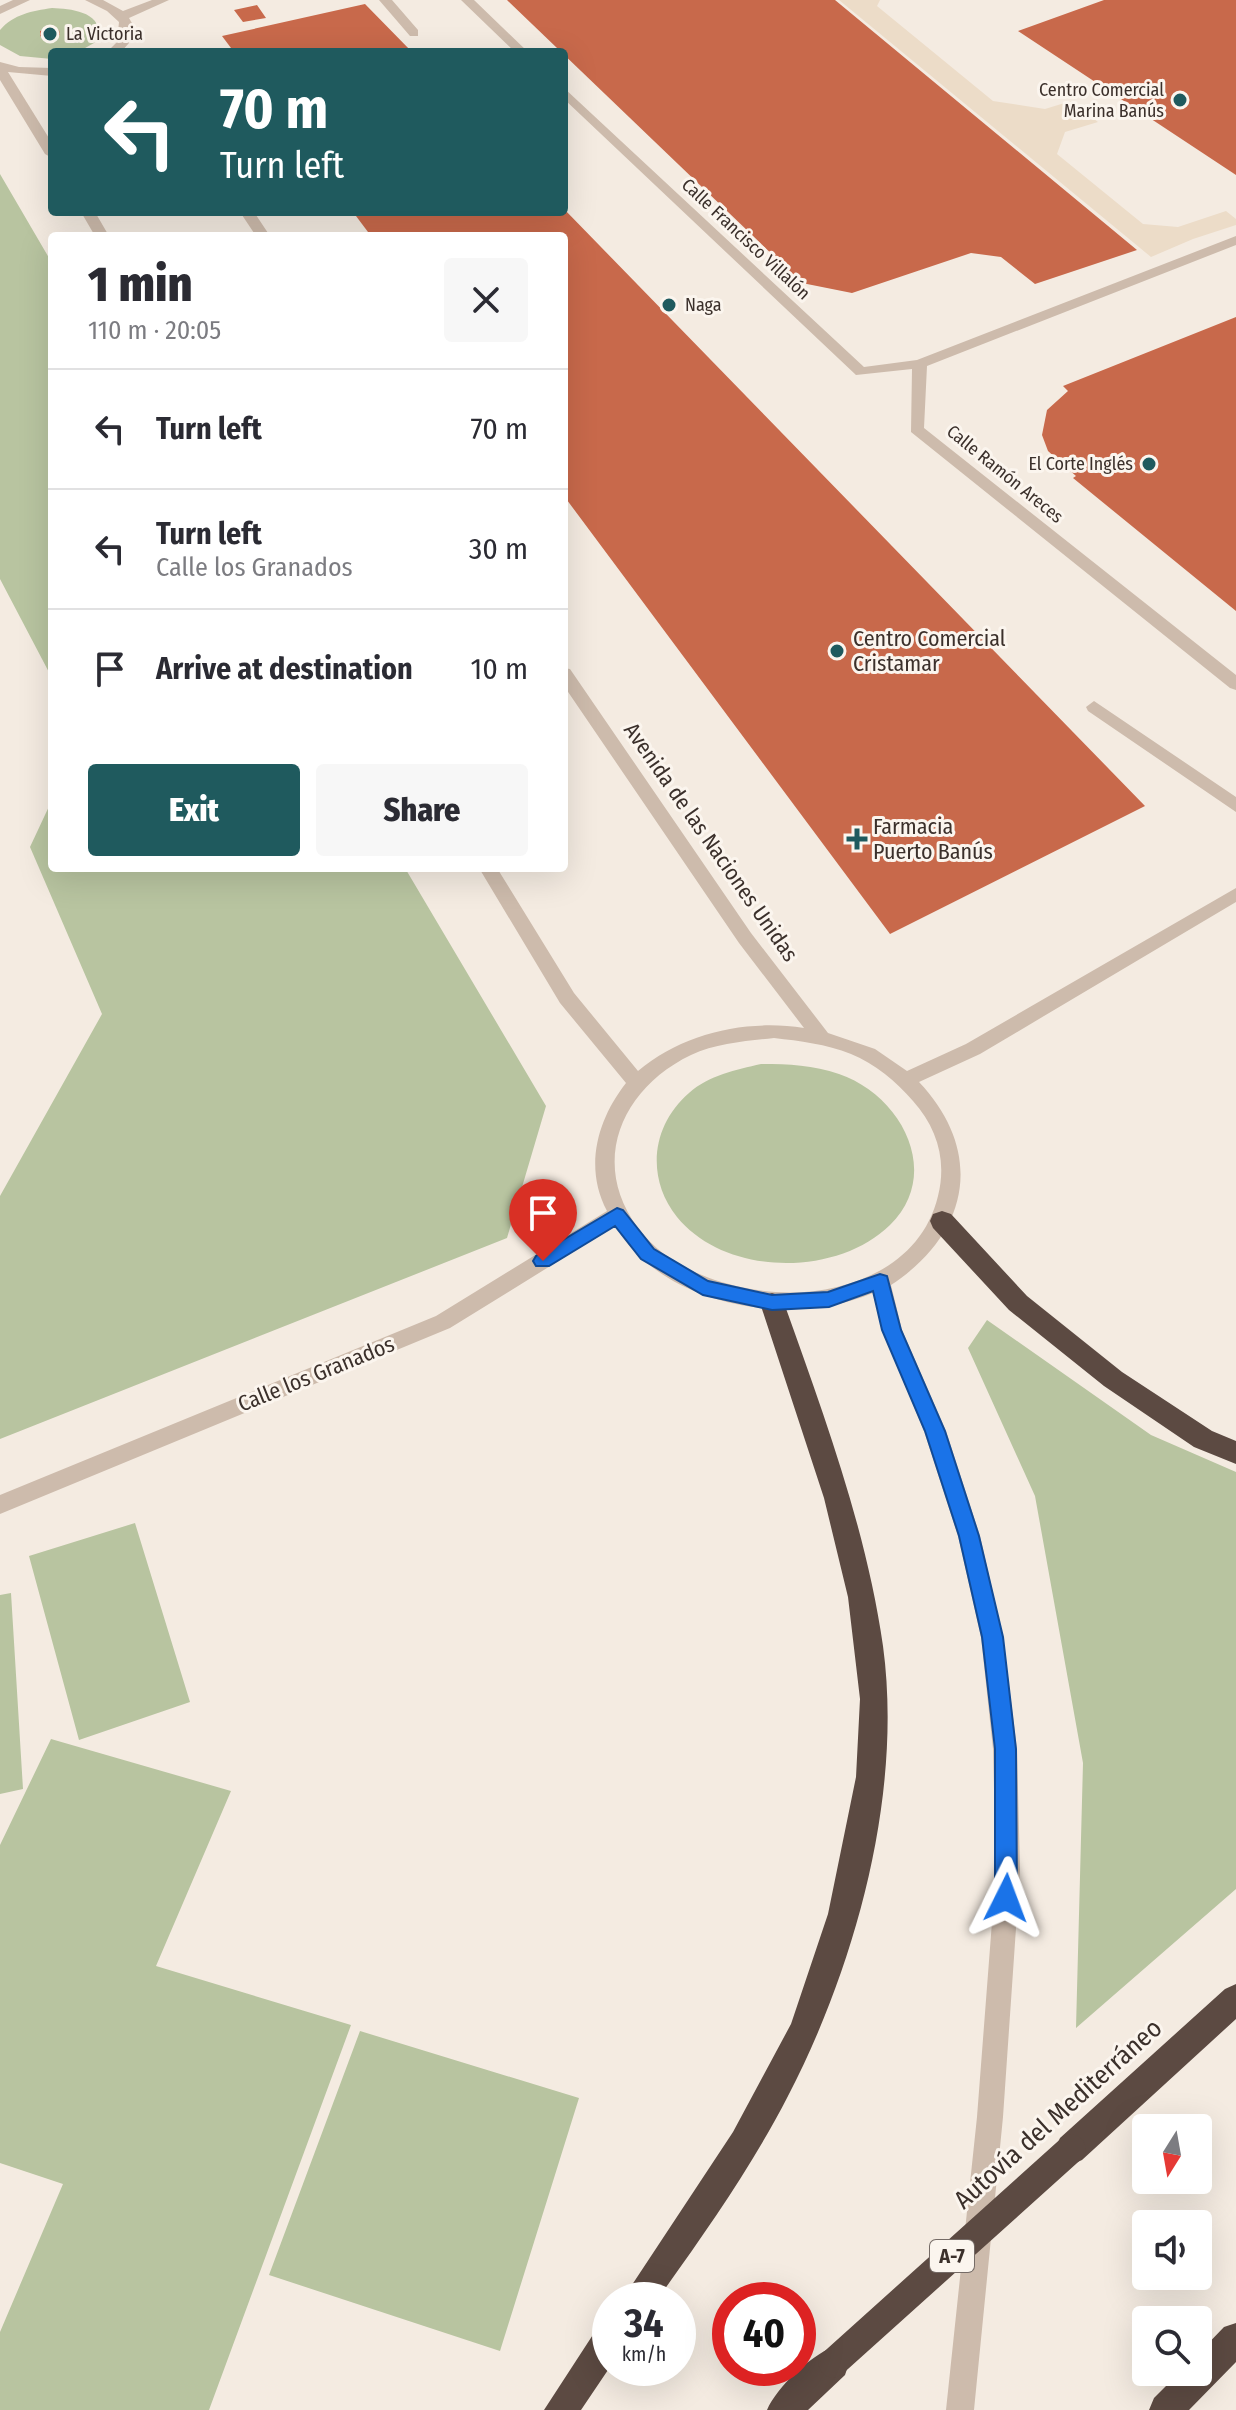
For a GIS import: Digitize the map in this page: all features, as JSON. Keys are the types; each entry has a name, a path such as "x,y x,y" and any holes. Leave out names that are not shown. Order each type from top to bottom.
{"highway":[{"path":"942,1221 1018,1303 1101,1370 1203,1439 1236,1453"},
{"path":"651,2282 701,2212 777,2087 819,1992 847,1902 868,1805 874,1700 863,1609 843,1515 772,1303"},
{"name":"Autovía del Mediterráneo","path":"784,2410 1236,1999"},
{"path":"1166,2410 1236,2339"},
{"path":"561,2410 592,2365"}],"street":[{"path":"91,0 110,7 122,16 127,25 123,48"},
{"path":"122,16 163,0"},
{"path":"385,0 414,33"},
{"path":"467,0 518,48"},
{"path":"0,10 25,1"},
{"path":"0,68 48,72"},
{"path":"0,68 48,147"},
{"name":"Calle Francisco Villalón","path":"568,96 861,372 920,364"},
{"path":"920,364 1236,240"},
{"name":"Calle Ramón Areces","path":"920,364 916,429 1236,684"},
{"name":"Avenida de las Naciones Unidas","path":"568,679 745,938 821,1037"},
{"path":"1094,707 1236,806"},
{"path":"490,872 567,998 637,1083"},
{"path":"907,1079 973,1049 1236,894"},
{"path":"774,1031 821,1037 867,1053 907,1079 941,1122 954,1172 942,1221 917,1255 880,1281 829,1299 772,1303 703,1287 647,1254 617,1215 604,1181 604,1145 615,1112 637,1083 659,1064 686,1049 728,1036 774,1031"},
{"name":"Calle los Granados","path":"0,1505 443,1322 617,1215"},
{"path":"880,1281 892,1330 935,1431 969,1536 992,1637 1005,1749 1008,1870 990,2117 960,2410"}],"green space":[{"path":"52,8 83,13 95,21 100,35 85,48 48,48 48,59 20,56 0,45 0,30 11,20"},
{"path":"0,174 48,256 48,670 0,579"},
{"path":"48,809 48,872 407,872 546,1106 507,1238 0,1439 0,1196 102,1014 30,847"},
{"path":"761,1064 800,1066 839,1074 861,1084 881,1099 896,1117 908,1138 914,1160 913,1182 906,1204 890,1225 868,1242 841,1254 812,1261 782,1263 752,1260 724,1251 698,1237 677,1217 667,1202 660,1186 657,1153 660,1136 676,1106 705,1082"},
{"path":"987,1320 1151,1435 1236,1472 1236,1889 1076,2028 1083,1763 1035,1496 968,1348"},
{"path":"135,1523 190,1702 79,1740 29,1556"},
{"path":"11,1593 23,1789 0,1794 0,1595"},
{"path":"51,1739 231,1791 156,1966 351,2025 209,2410 0,2410 0,2332 63,2184 0,2163 0,1845"},
{"path":"360,2031 579,2098 500,2351 269,2275"}],"shaded area":[{"path":"839,0 880,0 877,6 993,101 1045,109 1071,101 1098,122 1065,132 1057,154 1143,224 1178,227 1226,211 1236,219 1236,225 1151,257"}],"building":[{"path":"507,0 835,0 1137,250 1035,284 1001,257 971,253 852,293 802,283 568,59 568,48 557,48"},
{"name":"Centro Comercial Marina Banús","path":"1104,0 1236,0 1236,175 1018,31"},
{"path":"365,4 408,48 231,48 222,36"},
{"path":"257,5 266,18 243,22 234,10"},
{"name":"La Victoria","path":"49,28 59,30 60,35 48,39 40,36 40,31"},
{"name":"Centro Comercial Cristamar","path":"568,213 1145,806 890,934 568,501 568,232 368,232 356,216 568,216"},
{"name":"El Corte Inglés","path":"1236,317 1236,611 1073,478 1076,476 1048,451 1042,435 1047,410 1068,391 1063,386"}],"place":[{"name":"La Victoria","path":"50,34"},
{"name":"Centro Comercial Marina Banús","path":"1180,100"},
{"name":"Naga","path":"669,305"},
{"name":"El Corte Inglés","path":"1149,464"},
{"name":"Centro Comercial Cristamar","path":"837,651"},
{"name":"Farmacia Puerto Banús","path":"857,839"}],"route":[{"path":"543,1261 617,1215 647,1254 703,1287 772,1303 829,1299 880,1281 892,1330 935,1431 969,1536 992,1637 1005,1749 1006,1898"}]}
